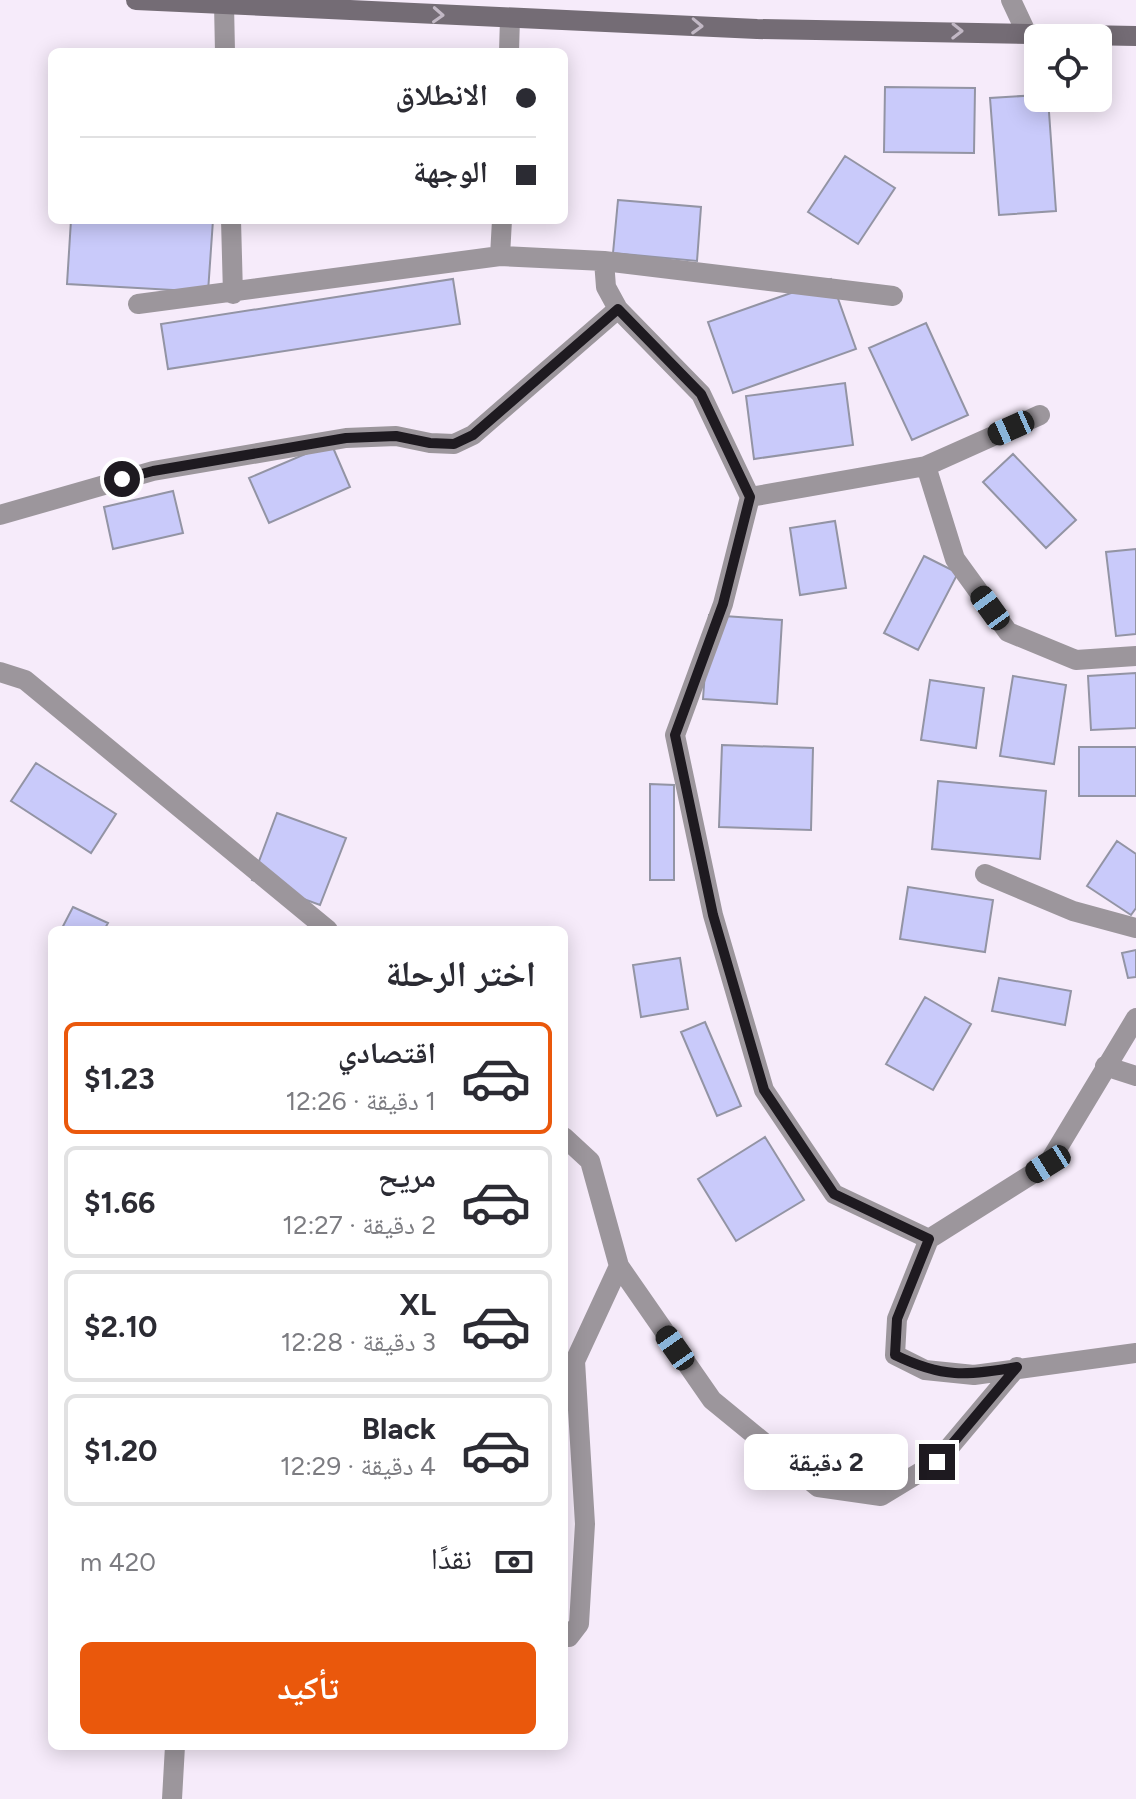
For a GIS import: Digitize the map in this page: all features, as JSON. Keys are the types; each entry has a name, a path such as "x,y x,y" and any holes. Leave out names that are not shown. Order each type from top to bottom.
{"street":[{"path":"136,0 757,29 1024,32"},
{"path":"1011,0 1024,28"},
{"path":"224,4 225,48"},
{"path":"509,48 510,18"},
{"path":"1112,35 1136,36"},
{"path":"231,224 233,294"},
{"path":"500,256 502,224"},
{"path":"138,304 233,294 500,256 604,261 893,296"},
{"path":"604,261 606,287 618,309 701,394 750,497 723,604 675,735 713,915 764,1090 834,1194 929,1239"},
{"path":"0,515 153,471 346,438 396,436 454,444 473,435 618,309"},
{"path":"750,497 926,466 1040,415"},
{"path":"926,466 955,559 1008,632 1076,660 1136,656"},
{"path":"0,672 25,680 323,926"},
{"path":"985,874 1073,911 1136,928"},
{"path":"1136,1018 1048,1164 929,1239 897,1319 895,1355 925,1370 974,1375 1136,1353"},
{"path":"1105,1066 1136,1076"},
{"path":"568,1141 590,1161 619,1266 712,1400 818,1487 881,1496 926,1469 937,1462 1017,1367"},
{"path":"568,1637 579,1624 585,1524 575,1361 619,1266"},
{"path":"172,1799 175,1750"}],"building":[{"path":"885,87 975,88 974,153 884,152"},
{"path":"1024,96 1024,112 1049,112 1056,211 999,215 990,98"},
{"path":"845,156 895,188 858,244 808,212"},
{"path":"618,200 701,207 697,261 613,253"},
{"path":"71,224 213,224 208,292 67,284"},
{"path":"453,279 460,324 168,369 161,324"},
{"path":"831,279 856,349 733,393 708,322"},
{"path":"926,323 968,415 912,440 869,348"},
{"path":"845,383 853,445 754,459 746,396"},
{"path":"331,443 350,487 269,523 249,478"},
{"path":"1013,454 1076,520 1046,548 983,482"},
{"path":"173,491 183,533 113,549 104,507"},
{"path":"835,521 846,588 800,595 790,528"},
{"path":"1136,549 1136,634 1116,636 1106,552"},
{"path":"924,556 958,573 918,650 884,633"},
{"path":"709,615 782,620 777,704 703,699"},
{"path":"1136,673 1136,728 1091,730 1088,676"},
{"path":"1013,676 1066,685 1054,764 1000,756"},
{"path":"930,680 984,688 976,748 921,740"},
{"path":"722,745 813,748 811,830 719,827"},
{"path":"1079,747 1136,747 1136,796 1079,796"},
{"path":"36,763 116,814 91,853 11,801"},
{"path":"938,781 1046,791 1040,859 932,849"},
{"path":"650,784 674,785 674,880 650,880"},
{"path":"277,813 346,838 320,905 252,880"},
{"path":"1117,841 1136,854 1136,908 1131,915 1087,886"},
{"path":"908,887 993,900 985,952 900,939"},
{"path":"73,907 108,923 106,926 63,926"},
{"path":"1136,950 1136,977 1128,978 1122,953"},
{"path":"680,958 688,1009 641,1017 633,965"},
{"path":"999,978 1071,991 1065,1025 992,1011"},
{"path":"925,997 971,1024 933,1090 886,1064"},
{"path":"705,1022 741,1106 717,1116 681,1032"},
{"path":"765,1137 804,1200 736,1241 698,1179"}],"route":[{"path":"122,479 346,438 396,436 454,444 473,435 618,309 701,394 750,497 723,604 675,735 713,915 764,1090 834,1194 929,1239 897,1319 895,1355 925,1370 974,1375 1017,1367 937,1462"}]}
